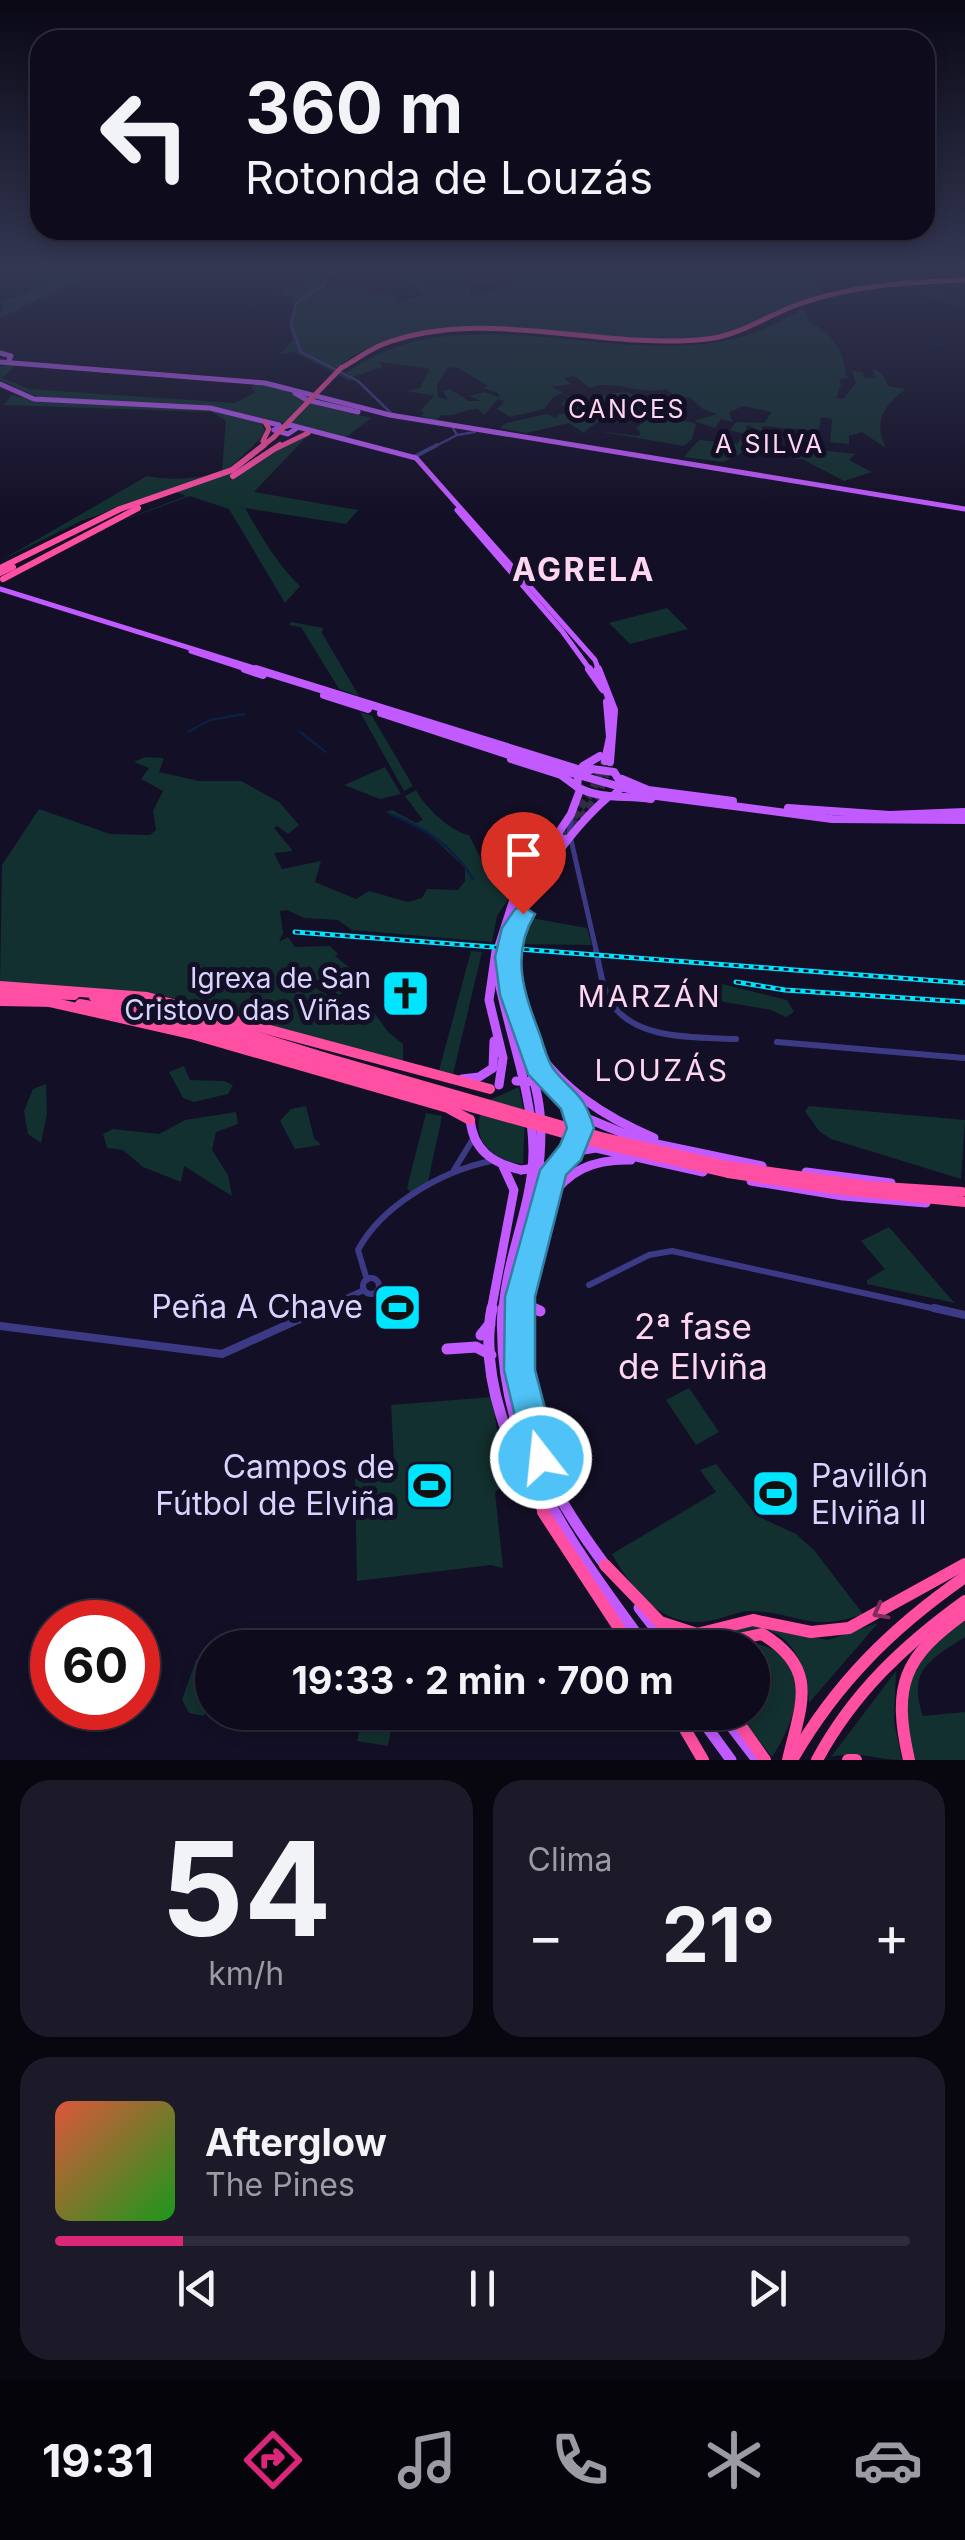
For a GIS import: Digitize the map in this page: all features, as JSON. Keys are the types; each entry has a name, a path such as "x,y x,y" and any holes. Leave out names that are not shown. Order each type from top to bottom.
{"highway":[{"path":"2,576 106,519 244,464 344,369 377,351"},
{"path":"218,476 242,462 262,441 269,429 264,421"},
{"path":"278,449 294,431"},
{"path":"262,441 276,432"},
{"path":"234,476 276,432"},
{"path":"2,576 73,526 127,506 234,476 293,436 310,433"},
{"path":"2,576 149,503"},
{"path":"0,990 96,991 194,1007 422,1072 495,1087"},
{"path":"0,990 83,996 181,1013 321,1060 602,1144 842,1190 964,1195"},
{"path":"0,1001 129,1010 321,1060"},
{"path":"50,1002 191,1034 448,1108 470,1120"},
{"path":"543,1512 620,1630"},
{"path":"562,1531 572,1558"},
{"path":"605,1565 660,1622 696,1634 753,1620 828,1632 849,1628 930,1585 964,1573"},
{"path":"790,1760 831,1695 865,1654 964,1573"},
{"path":"817,1760 850,1705 882,1666 923,1630 963,1610"},
{"path":"909,1760 899,1715 902,1678 922,1646 963,1610"},
{"path":"770,1639 786,1648 795,1660 804,1691 790,1760"},
{"path":"686,1730 703,1760"},
{"path":"742,1730 765,1760"},
{"path":"848,1760 856,1760"}],"main road":[{"path":"0,353 11,356 9,360"},
{"path":"0,364 9,360 20,363"},
{"path":"0,364 260,382 418,420 965,511"},
{"path":"0,384 34,399 197,407 264,421 276,432 310,433 415,459 530,584 600,669 614,710 605,760"},
{"path":"287,388 342,409 456,431 585,447"},
{"path":"318,403 315,399 331,400"},
{"path":"342,409 385,412"},
{"path":"418,420 456,431"},
{"path":"415,459 600,681 610,723 605,760"},
{"path":"479,535 485,536 530,584"},
{"path":"2,576 143,631 567,768 606,769 659,792 797,809"},
{"path":"2,576 550,772 596,798 648,795 797,809 965,816"},
{"path":"346,702 648,795 806,816 902,822 965,816"},
{"path":"367,703 516,756"},
{"path":"567,768 605,760"},
{"path":"584,771 578,777 576,806 516,894 503,930 500,1002 530,1105 533,1146 529,1186 504,1292 502,1367 523,1455 562,1531 634,1630"},
{"path":"550,772 574,788 576,806"},
{"path":"588,818 622,789 622,779"},
{"path":"503,930 566,838 608,800 648,795"},
{"path":"902,822 919,819 920,814"},
{"path":"422,1072 469,1079 488,1073 496,1054 489,996 514,928 566,838"},
{"path":"501,965 546,1084"},
{"path":"501,965 507,1001 538,1097 541,1139 541,1174 513,1296 510,1348 516,1396 547,1483 656,1630"},
{"path":"515,1004 538,1053 563,1079 630,1128 676,1147"},
{"path":"492,1022 505,1064 495,1087"},
{"path":"498,1164 521,1170 555,1164 571,1152 578,1140 579,1115 573,1103 546,1084 516,1080 495,1087 476,1103 470,1120 472,1138 498,1164 514,1190 490,1324 490,1355 505,1432 522,1475 543,1512 562,1531"},
{"path":"579,1115 598,1126 760,1166 964,1195"},
{"path":"571,1152 596,1148 671,1166"},
{"path":"540,1215 558,1184 586,1164 613,1159 842,1196 964,1195"},
{"path":"547,1483 527,1408 518,1332 520,1297 555,1164"},
{"path":"520,1297 527,1306 540,1311"},
{"path":"518,1332 526,1316"},
{"path":"480,1335 490,1324"},
{"path":"447,1350 476,1346 490,1355"},
{"path":"709,1730 731,1760"},
{"path":"737,1730 750,1744 757,1760"}],"street":[{"path":"301,351 358,380 385,412"},
{"path":"415,459 456,431"},
{"path":"576,806 566,838 612,1007 630,1022 655,1032 736,1039"},
{"path":"777,1042 965,1058"},
{"path":"450,1174 464,1159 472,1138"},
{"path":"364,1290 366,1280 358,1250 366,1234 450,1174 471,1164 498,1164"},
{"path":"589,1285 649,1255 672,1251 965,1315"},
{"path":"364,1290 372,1294 379,1288 376,1280 366,1280"},
{"path":"0,1326 190,1353 222,1354 364,1290"}],"green space":[{"path":"283,351 364,351 336,368 346,373 386,351 839,351 849,378 839,379 836,398 843,399 856,383 852,371 863,372 864,378 876,378 872,369 875,370 883,375 888,386 906,389 882,415 880,430 886,448 862,432 849,436 849,444 830,442 832,419 821,417 817,441 811,440 805,430 763,426 761,431 747,425 745,435 762,439 757,442 760,444 723,462 684,457 699,440 737,444 744,434 730,430 736,422 764,423 772,412 744,406 729,412 733,422 721,419 715,428 694,421 717,414 703,409 690,397 679,399 666,389 608,385 590,388 574,376 564,378 571,384 552,387 584,404 601,396 627,393 651,404 606,418 584,433 569,423 526,433 500,428 506,423 547,414 555,418 559,414 590,411 560,405 570,398 562,393 544,409 510,417 497,409 505,401 498,399 484,415 473,409 441,415 436,421 421,416 424,412 420,411 434,396 407,391 420,388 430,369 380,362 382,367 350,378 352,382 294,352 280,354","holes":["456,367 488,386 484,388 498,393 500,398 485,392 469,396 482,401 469,401 450,389 443,391 448,400 438,397 437,385 447,368"]},
{"path":"16,365 2,378 29,389 234,403 255,393 251,387 266,384 317,404 371,418 345,438 221,408 38,397 0,380 0,366"},
{"path":"12,395 38,401 208,410 261,422 266,433 230,468 230,480 308,435 254,492 358,510 346,524 245,508 276,559 300,586 285,603 229,509 190,496 102,528 186,496 171,490 81,521 0,561 147,476 185,478 222,471 226,421 212,412 3,405"},
{"path":"649,418 696,424 692,439 684,446 597,431 638,436 641,433 636,428"},
{"path":"801,451 855,454 849,460 872,472 844,481 795,459"},
{"path":"667,608 688,629 630,644 609,623"},
{"path":"291,622 323,628 322,633 359,696 339,689 301,627 289,625"},
{"path":"360,712 372,716 413,786 404,791"},
{"path":"145,757 164,758 159,772 199,781 241,781 279,802 299,825 288,834 277,826 274,828 293,851 274,853 282,869 321,861 315,882 356,899 369,891 408,902 422,898 427,889 458,890 465,881 465,868 426,831 386,812 392,810 416,823 423,820 405,796 416,790 439,818 469,835 482,861 503,880 511,895 497,916 492,942 352,930 338,920 304,918 280,911 283,933 279,942 288,937 295,947 330,946 338,954 335,956 364,979 339,995 306,974 313,969 309,966 295,977 356,1010 373,1011 388,1032 403,1044 403,1062 161,995 0,984 2,865 39,809 110,834 150,835 156,830 153,811 163,791 141,779 149,768 134,762"},
{"path":"385,767 401,794 380,799 344,785"},
{"path":"525,917 587,928 592,945 517,944"},
{"path":"471,951 482,952 453,1074 439,1071"},
{"path":"722,984 787,1000 794,1012 786,1017 771,1010 701,998 703,987"},
{"path":"184,1066 190,1080 233,1085 228,1094 194,1102 183,1098 169,1072"},
{"path":"46,1084 47,1114 41,1143 28,1134 24,1111 33,1089"},
{"path":"519,1087 525,1118 523,1164 500,1158 491,1151 480,1135 479,1124 487,1101"},
{"path":"306,1106 314,1138 321,1145 295,1149 280,1121 291,1109"},
{"path":"809,1106 965,1120 961,1179 831,1139 819,1131 805,1111"},
{"path":"236,1112 238,1124 216,1132 212,1150 228,1175 232,1196 184,1166 181,1182 143,1167 123,1150 107,1148 103,1134 113,1129 159,1134 185,1120"},
{"path":"426,1113 442,1116 428,1182 411,1193 407,1188"},
{"path":"889,1227 955,1303 867,1284 867,1280 885,1269 861,1241"},
{"path":"689,1388 719,1432 696,1445 666,1400"},
{"name":"Campos de Fútbol de Elviña","path":"492,1397 501,1456 516,1476 495,1492 503,1568 491,1565 357,1581 355,1478 361,1477 359,1463 394,1460 391,1405"},
{"path":"716,1464 757,1516 796,1534 814,1550 863,1614 817,1622 750,1611 696,1622 665,1614 641,1595 612,1554 716,1492 700,1470"},
{"path":"965,1621 965,1637 931,1660 918,1688 923,1716 965,1712 965,1760 913,1760 902,1696 923,1650"},
{"path":"878,1623 809,1703 801,1664 782,1637 770,1630 733,1630 754,1625 828,1640"},
{"path":"770,1648 786,1659 797,1689 790,1724 772,1757 751,1730 770,1730"},
{"path":"195,1663 195,1714 189,1713 182,1700"},
{"path":"896,1671 894,1722 902,1760 858,1755 831,1757"},
{"path":"360,1730 391,1730 388,1746 357,1741"}],"waterway":[{"path":"188,732 210,720 244,714"},
{"path":"300,732 326,752"},
{"path":"390,814 437,839 473,879"}],"tunnel":[{"path":"560,837 591,793 605,761"},
{"path":"574,828 598,795 610,762"}],"railway":[{"path":"295,932 965,983"},
{"path":"736,982 785,990 965,1002"}],"place":[{"name":"Igrexa de San Cristovo das Viñas","path":"406,994"},
{"name":"Peña A Chave","path":"398,1307"},
{"name":"Campos de Fútbol de Elviña","path":"430,1485"},
{"name":"Pavillón Elviña II","path":"776,1494"}],"district":[{"name":"CANCES","path":"627,409"},
{"name":"A SILVA","path":"770,444"},
{"name":"AGRELA","path":"584,570"},
{"name":"MARZÁN","path":"650,997"},
{"name":"LOUZÁS","path":"662,1071"},
{"name":"2ª fase de Elviña","path":"693,1347"}],"route":[{"path":"523,914 514,928 506,964 512,995 541,1074 573,1103 581,1128 571,1152 554,1170 520,1297 520,1370 541,1458"}]}
